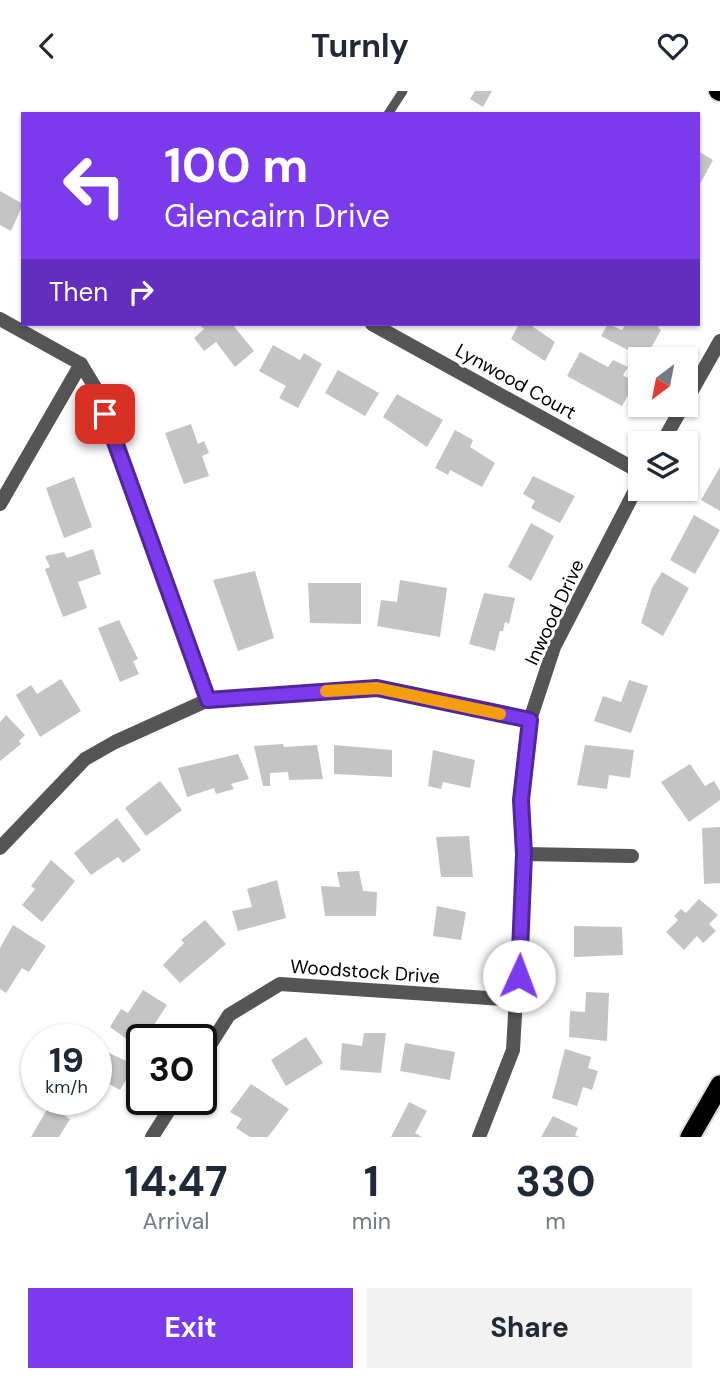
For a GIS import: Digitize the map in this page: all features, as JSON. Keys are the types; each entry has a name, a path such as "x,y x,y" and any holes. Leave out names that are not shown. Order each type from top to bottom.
{"highway":[{"path":"690,1137 720,1085"}],"street":[{"path":"0,319 80,364 96,389 208,700"},
{"name":"Lynwood Court","path":"376,326 628,465"},
{"path":"698,379 720,341"},
{"path":"0,504 80,364"},
{"name":"Inwood Drive","path":"480,1137 513,1050 518,1000 524,854 521,800 530,720 554,647 630,501"},
{"path":"0,848 85,759 115,742 208,700 377,688 530,720"},
{"path":"524,854 632,856"},
{"name":"Woodstock Drive","path":"217,1034 229,1015 280,984 518,1000"},
{"path":"152,1137 166,1115"}],"lane":[{"path":"389,112 403,91"}],"building":[{"path":"475,91 492,91 483,107 470,99"},
{"path":"700,152 713,160 700,184"},
{"path":"0,191 21,203 21,208 11,231 0,225"},
{"path":"201,326 234,326 254,351 235,367 216,342 204,351 194,338 204,329"},
{"path":"518,326 532,326 555,342 545,361 511,339"},
{"path":"607,326 622,330 625,326 659,326 661,330 652,347 628,347 628,350 601,336"},
{"path":"273,345 300,360 304,353 322,364 298,408 279,398 286,386 259,371"},
{"path":"580,352 608,367 613,360 628,367 623,375 628,378 628,395 622,406 567,376"},
{"path":"338,370 379,393 365,416 325,393"},
{"path":"397,394 443,420 427,447 383,417"},
{"path":"191,424 198,444 204,441 209,453 202,456 209,476 184,484 165,433"},
{"path":"455,430 473,440 470,447 495,463 482,487 450,470 448,475 435,468"},
{"path":"720,467 720,511 701,500"},
{"path":"533,476 575,496 560,523 531,508 535,501 523,494"},
{"path":"74,477 92,527 64,538 46,488"},
{"path":"694,515 720,530 695,574 670,560"},
{"path":"531,523 554,536 531,581 508,567"},
{"path":"93,549 101,574 78,582 87,608 63,617 45,569 50,567 45,556 64,552 67,558"},
{"path":"255,571 274,638 238,651 213,580"},
{"path":"662,572 689,588 663,636 641,623 652,588"},
{"path":"400,580 447,588 440,637 377,626 381,600 397,602"},
{"path":"308,583 361,583 361,624 310,623"},
{"path":"484,593 515,598 509,624 505,622 503,631 500,631 495,651 469,644"},
{"path":"119,620 138,659 133,661 139,674 120,682 98,628"},
{"path":"61,679 81,711 40,737 16,695 31,685 37,694"},
{"path":"629,680 648,686 631,733 594,721 603,696 621,702"},
{"path":"6,715 25,735 19,741 21,744 0,761 0,722"},
{"path":"283,744 284,747 317,745 323,779 289,780 288,772 270,773 270,786 263,786 254,746"},
{"path":"334,745 392,750 392,777 334,774"},
{"path":"585,745 634,750 630,778 609,775 607,789 577,785"},
{"path":"433,750 475,760 470,788 443,782 441,789 428,786"},
{"path":"238,754 249,779 231,784 234,789 216,794 214,788 187,797 178,768"},
{"path":"690,764 705,786 714,781 720,791 720,800 689,822 661,782"},
{"path":"160,781 182,810 146,836 125,808"},
{"path":"117,818 141,850 123,863 118,857 91,875 74,853"},
{"path":"720,827 720,883 704,884 702,828"},
{"path":"469,836 473,877 441,877 436,837"},
{"path":"51,860 75,881 42,922 22,905 35,889 31,886"},
{"path":"359,871 363,891 377,892 376,916 325,916 321,886 340,887 337,872"},
{"path":"277,880 286,918 238,931 232,911 252,907 247,889"},
{"path":"699,899 718,915 709,924 716,931 703,943 697,936 684,950 666,932 678,920 674,916 681,909 686,913"},
{"path":"437,906 466,912 461,940 433,936"},
{"path":"205,920 226,944 180,983 163,965 184,943 181,940"},
{"path":"13,925 46,946 29,972 22,968 6,993 0,989 0,948"},
{"path":"574,926 622,927 623,955 574,957"},
{"path":"143,990 167,1005 155,1024 126,1024 126,1039 112,1028 112,1024 121,1009 128,1013"},
{"path":"586,992 609,993 607,1041 569,1037 570,1011 585,1012"},
{"path":"364,1033 386,1033 381,1073 340,1070 342,1043 362,1046"},
{"path":"306,1037 323,1063 286,1086 271,1060"},
{"path":"405,1043 455,1052 450,1080 400,1071"},
{"path":"565,1049 591,1057 588,1068 598,1071 592,1090 583,1087 577,1106 552,1098"},
{"path":"112,1054 126,1061 126,1080 120,1090 112,1086"},
{"path":"251,1084 289,1109 268,1137 250,1137 236,1128 242,1119 230,1112"},
{"path":"409,1102 427,1111 415,1133 422,1137 391,1137"},
{"path":"44,1115 64,1115 70,1119 59,1137 31,1137"},
{"path":"553,1116 578,1128 575,1135 579,1137 541,1137"}],"slow traffic":[{"path":"326,691 377,688 500,714"}],"route":[{"path":"105,414 208,700 377,688 530,720 521,800 524,854 519,976"}]}
